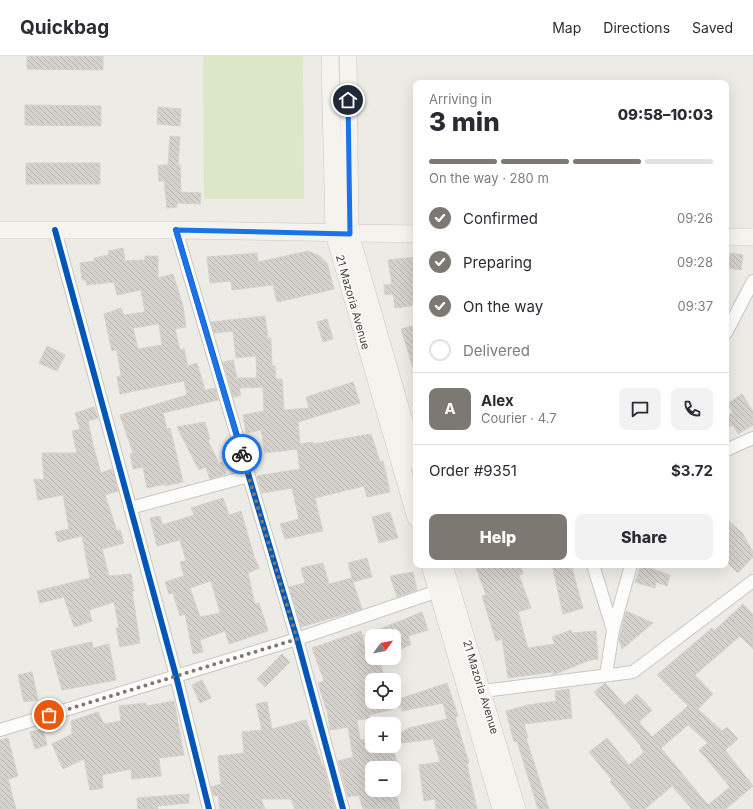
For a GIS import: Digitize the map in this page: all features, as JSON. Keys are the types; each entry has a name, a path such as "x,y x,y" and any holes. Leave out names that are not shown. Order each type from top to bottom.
{"main road":[{"name":"21 Mazoria Avenue","path":"330,56 342,234 413,506"},
{"name":"21 Mazoria Avenue","path":"348,56 342,234 413,453"},
{"path":"0,230 176,230 413,234"},
{"path":"729,237 753,238"},
{"name":"21 Mazoria Avenue","path":"432,568 444,589 483,691 517,809"},
{"name":"21 Mazoria Avenue","path":"444,568 444,589 501,809"}],"street":[{"path":"55,230 176,676 209,809"},
{"path":"176,230 297,639 343,809"},
{"path":"729,328 753,281"},
{"path":"729,449 753,438"},
{"path":"130,508 249,476"},
{"path":"594,568 613,630"},
{"path":"606,675 613,630 630,568"},
{"path":"483,691 633,672 753,581"},
{"path":"0,730 297,639 444,589"}],"green space":[{"path":"203,56 303,56 304,199 204,199"}],"building":[{"path":"27,56 103,56 103,70 27,69"},
{"path":"25,105 101,106 101,126 25,125"},
{"path":"158,107 181,109 180,126 157,124"},
{"path":"170,136 180,137 178,165 180,165 181,192 201,193 200,204 177,203 177,207 167,208 164,181 159,181 158,165 168,165"},
{"path":"26,163 100,163 100,184 26,184"},
{"path":"123,248 125,261 145,260 145,256 158,256 158,278 173,274 183,306 186,327 175,329 180,350 184,349 188,366 197,363 205,390 215,388 218,400 163,413 167,429 170,428 183,482 147,488 143,467 133,469 130,454 133,453 120,415 187,395 184,381 120,394 117,377 121,376 117,350 112,351 104,314 121,308 124,315 145,312 141,290 117,295 114,282 87,285 86,280 82,280 80,263 95,261 94,258 109,255 108,251","holes":["159,324 162,345 138,349 133,328"]},
{"path":"308,251 320,256 327,263 334,289 277,302 273,285 232,290 231,281 210,283 207,257 257,253 258,262"},
{"path":"730,253 743,255 741,270 729,268"},
{"path":"413,257 413,305 395,308 393,294 385,295 384,285 392,284 388,260"},
{"path":"265,316 268,338 271,338 272,366 275,366 276,379 282,379 284,410 309,408 306,397 353,382 360,403 298,422 300,444 313,442 313,444 371,434 380,462 383,461 390,492 367,497 364,486 315,498 323,531 285,539 280,524 299,519 292,488 262,493 257,476 300,469 297,449 265,453 261,430 246,433 243,415 264,411 263,387 239,388 241,395 233,397 223,362 233,360 237,378 257,378 256,356 236,358 233,331 214,333 211,322"},
{"path":"327,319 333,339 323,342 317,322"},
{"path":"413,326 413,368 401,329"},
{"path":"47,346 65,355 57,371 39,363"},
{"path":"742,394 753,411 753,425 738,434 733,425 730,427 729,415 733,412 729,407 729,403"},
{"path":"94,407 98,418 88,421 93,445 101,473 112,469 113,471 118,491 105,495 117,531 120,530 124,543 102,549 109,576 131,574 134,591 132,591 140,643 120,647 116,628 119,628 114,602 89,610 92,621 74,627 64,597 40,603 37,591 90,578 82,536 58,542 55,532 69,529 63,495 38,500 34,479 44,480 42,453 77,453 72,431 80,429 75,413"},
{"path":"205,422 210,439 208,441 219,463 222,462 226,474 210,479 206,467 199,470 177,427"},
{"path":"223,498 229,515 241,511 259,568 248,573 255,604 259,603 268,631 229,644 225,631 200,640 203,652 193,654 185,614 180,616 173,593 169,594 165,582 184,576 180,562 186,561 180,540 157,546 150,518 160,516 162,525 194,515 191,508","holes":["211,581 220,613 200,617 190,588"]},
{"path":"390,512 398,538 379,543 372,517"},
{"path":"729,521 743,534 753,552 753,557 738,573 729,564"},
{"path":"367,558 372,577 353,582 362,609 301,627 289,587 305,583 301,568 323,563 329,584 352,578 348,563"},
{"path":"476,568 521,568 523,574 519,575 531,608 518,612 528,648 555,644 552,637 571,630 572,633 596,631 598,659 590,660 553,675 553,672 508,678 502,639 496,641 482,596 486,595"},
{"path":"553,568 572,568 583,608 563,614"},
{"path":"640,568 650,568 670,575 667,586 656,582 655,588 635,582"},
{"path":"413,572 417,590 397,597 390,576"},
{"path":"743,604 753,614 753,649 740,636 695,675 713,694 698,709 722,731 727,727 738,739 725,750 753,786 726,809 692,809 672,786 645,809 632,809 610,782 612,780 589,752 607,738 629,765 644,752 640,747 641,746 594,692 605,683 625,705 637,694 652,710 639,722 652,737 688,706 657,675 712,628 714,631","holes":["688,725 708,743 699,750 730,787 708,805 661,748"]},
{"path":"626,611 653,623 622,649 619,639"},
{"path":"422,612 428,630 408,636 411,644 401,649 401,629 380,629"},
{"path":"361,631 365,648 365,665 381,665 383,673 365,673 365,709 393,709 369,715 370,717 357,720 360,740 365,739 365,753 394,753 397,761 365,761 365,797 397,797 400,809 363,809 359,795 348,797 338,761 353,757 348,727 330,730 327,709 318,683 324,681 312,648"},
{"path":"92,642 93,648 109,644 116,680 62,690 51,651"},
{"path":"282,654 290,662 265,687 257,679"},
{"path":"32,672 38,700 24,702 18,675"},
{"path":"202,680 211,698 200,703 192,685"},
{"path":"447,683 458,716 455,717 469,763 467,764 477,809 436,809 435,799 424,801 419,765 440,762 433,739 401,743 401,733 409,728 447,719 443,703 402,711 401,698"},
{"path":"569,689 572,718 524,724 528,738 526,738 549,809 538,809 517,741 514,742 506,711 528,705 556,701 555,691"},
{"path":"174,701 184,755 159,758 161,776 132,779 131,769 102,775 103,788 90,790 84,759 63,769 52,744 72,734 71,721 98,712 104,724 121,721 119,706 146,703 146,706"},
{"path":"267,702 272,729 306,720 323,764 335,809 295,809 291,799 261,799 265,809 220,809 218,795 214,796 211,787 221,784 218,756 244,753 242,732 262,730 256,704"},
{"path":"43,729 47,745 35,749 30,732"},
{"path":"8,738 18,776 8,779 16,809 0,809 0,740"},
{"path":"189,794 189,803 157,806 158,809 138,809 137,798"}],"cycle path":[{"path":"55,230 176,676 209,809"},
{"path":"176,230 297,639 343,809"}],"way so far":[{"path":"49,715 297,639 242,454"}],"route":[{"path":"242,454 176,230 350,234 348,100"}]}
